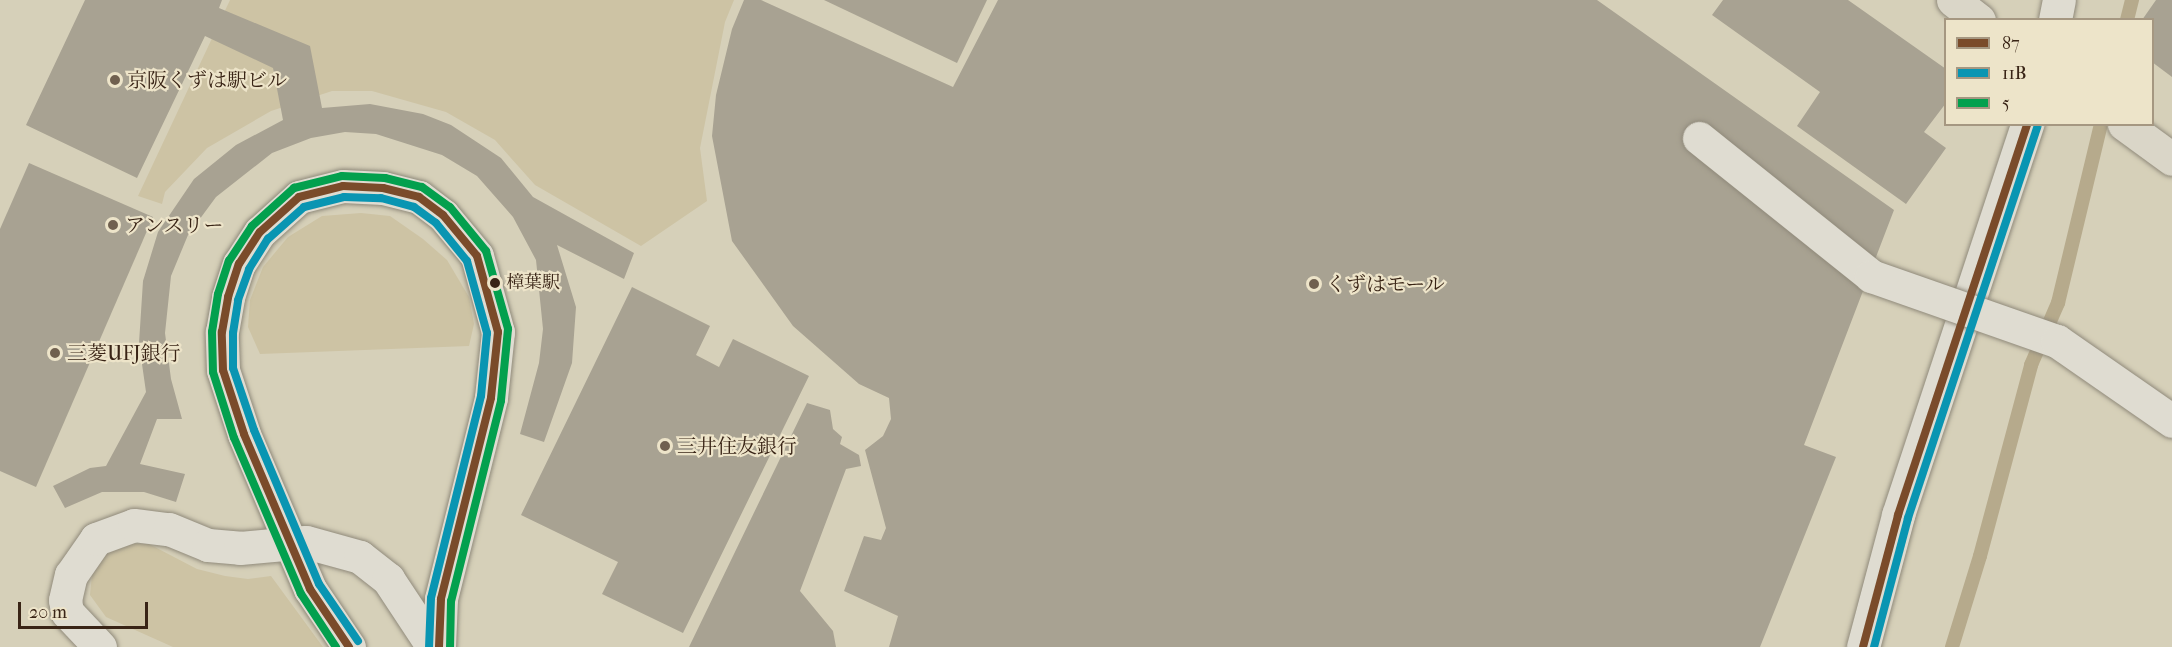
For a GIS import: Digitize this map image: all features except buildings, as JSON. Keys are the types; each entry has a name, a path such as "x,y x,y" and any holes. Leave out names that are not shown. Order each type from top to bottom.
{"main road":[{"path":"1953,0 1976,18"},
{"path":"2127,126 2172,159"}],"street":[{"path":"2055,18 2059,0"},
{"path":"1863,647 1898,515 2026,126"},
{"path":"1699,138 1871,276 2057,341 2172,421"},
{"path":"349,647 310,589 244,434 223,370 222,332 228,297 240,264 260,231 299,197 343,186 383,188 419,197 442,215 477,256 486,279 498,332 491,398 441,599 439,647"},
{"path":"100,647 68,612 65,600 71,575 96,539 134,525 169,529 219,546 240,548 306,542 360,557 388,579 432,647"}],"shaded area":[{"path":"230,0 734,0 725,22 700,148 707,201 641,246 535,185 495,140 446,112 372,91 332,91 271,111 207,148 165,192 162,204 138,196"},
{"path":"361,213 390,216 423,239 447,260 469,297 474,324 469,346 260,354 248,327 250,300 263,267 288,237 322,216"},
{"path":"128,544 149,544 197,569 225,576 248,579 271,576 323,647 173,647 106,617 90,595 92,575 105,555"}],"waterway":[{"path":"2128,18 2132,0"},
{"path":"1952,647 1980,556 2031,365 2058,303 2101,126"}],"transit line":[{"name":"87","path":"1863,647 1898,515 2026,126"},
{"name":"11B","path":"1874,647 1908,518 2037,127"},
{"name":"5","path":"336,647 301,594 234,438 213,372 212,332 218,294 229,261 252,226 294,188 342,176 385,178 422,187 450,207 486,251 508,329 501,401 451,601 450,647"},
{"name":"87","path":"349,647 310,589 244,434 223,370 222,332 228,297 239,264 260,232 299,197 343,186 383,188 419,197 443,215 477,256 498,332 491,398 441,599 439,647"},
{"name":"11B","path":"358,641 319,584 254,430 233,368 233,333 238,300 249,269 268,239 304,207 344,197 381,198 414,207 436,223 467,261 487,333 481,396 431,598 429,647"}],"place":[{"name":"京阪くずは駅ビル","path":"115,80"},
{"name":"アンスリー","path":"113,225"},
{"name":"樟葉駅","path":"495,283"},
{"name":"くずはモール","path":"1314,284"},
{"name":"三菱UFJ銀行","path":"55,353"},
{"name":"三井住友銀行","path":"665,446"}]}
